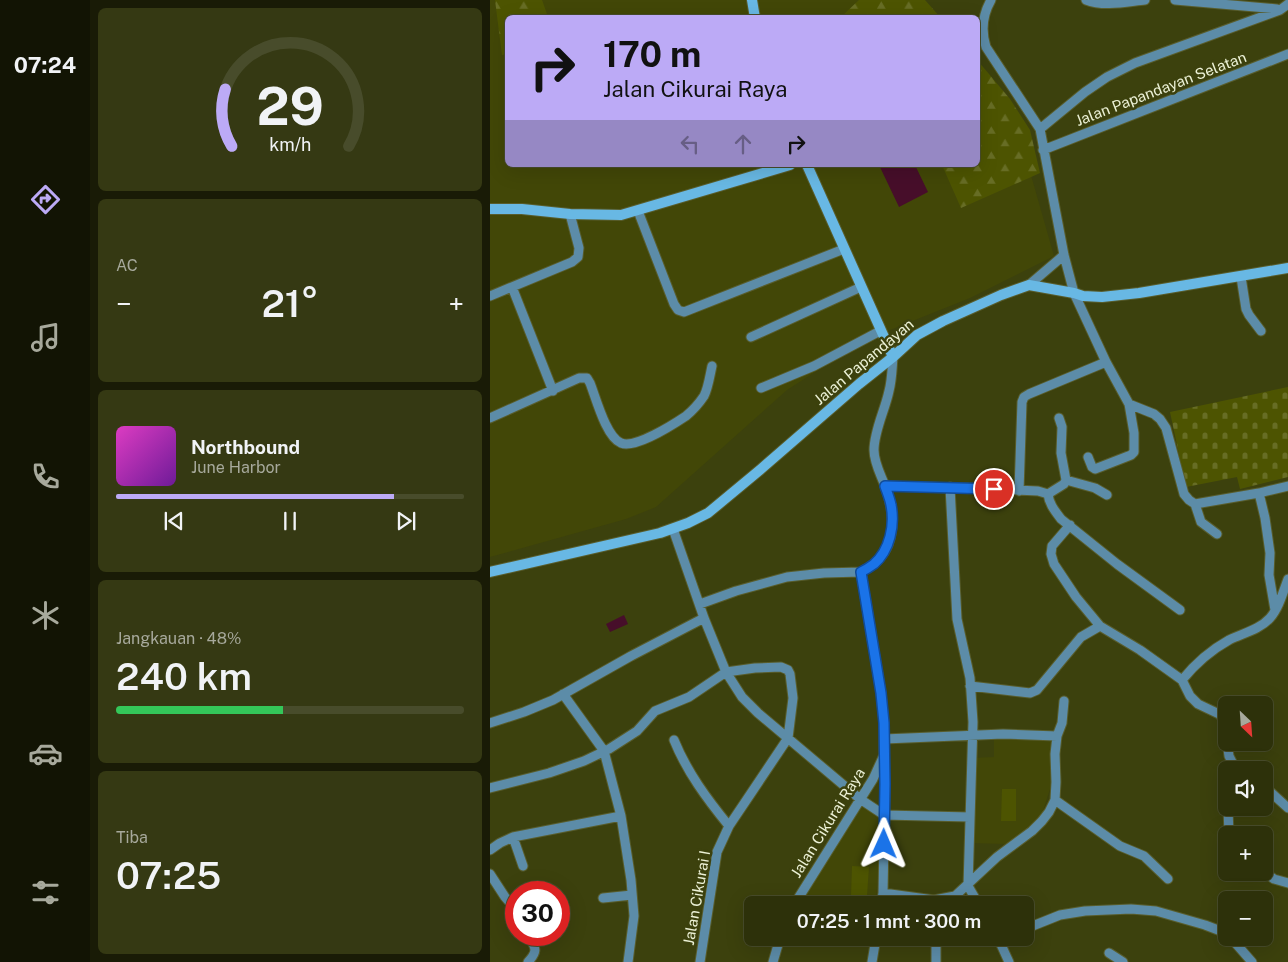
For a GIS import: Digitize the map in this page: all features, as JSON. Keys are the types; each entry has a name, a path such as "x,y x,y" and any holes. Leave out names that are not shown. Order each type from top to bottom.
{"main road":[{"path":"752,0 754,15"},
{"path":"490,209 621,215 783,167"},
{"path":"807,167 893,357"},
{"path":"1029,285 1074,292 1083,296 1102,297 1139,293 1288,268"},
{"name":"Jalan Papandayan","path":"490,572 660,533 708,513 917,335 993,299 1029,285"}],"street":[{"path":"991,0 986,8 983,26 986,47 1040,129 1064,255 1074,292 1106,362 1129,404 1134,433 1134,452 1131,455 1094,469 1088,457"},
{"path":"1086,0 1094,3 1145,0"},
{"path":"1176,0 1280,10"},
{"path":"1040,129 1085,92 1107,77 1134,63 1280,10 1288,4"},
{"name":"Jalan Papandayan Selatan","path":"1043,150 1288,54"},
{"path":"638,211 674,304 678,310 684,312 844,249"},
{"path":"490,296 572,262 578,257 579,248 570,214"},
{"path":"1029,285 1064,255"},
{"path":"1241,277 1247,312 1261,331"},
{"path":"512,287 553,390"},
{"path":"751,336 861,287"},
{"path":"761,388 814,366 880,331"},
{"path":"700,604 736,591 787,577 861,572 874,564 886,549 893,521 891,504 874,453 875,437 890,389 893,357"},
{"path":"1019,491 1022,402 1024,397 1106,362"},
{"path":"490,418 579,378 587,378 608,431 621,443 628,444 651,437 688,415 705,395 712,366"},
{"path":"1129,404 1154,414 1160,419 1166,428 1184,494 1195,504 1201,522 1217,534"},
{"path":"885,486 1019,491 1048,494 1064,484 1066,480 1061,454 1062,428 1059,418"},
{"path":"1066,480 1095,488 1107,496"},
{"path":"1195,504 1288,486"},
{"path":"950,488 956,619 970,678 973,722 968,886 974,896"},
{"path":"1259,493 1270,553 1269,575 1275,610"},
{"path":"1048,494 1048,500 1061,519 1117,564 1180,610"},
{"path":"1070,525 1052,546 1051,554 1054,564 1076,597 1100,626 1140,650 1182,680 1190,696 1198,704 1218,714"},
{"path":"673,529 704,618 726,672 742,697 758,713 860,799 884,815 970,817"},
{"name":"Jalan Cikurai Raya","path":"861,572 881,693 884,723 885,784 882,896"},
{"path":"1182,680 1211,651 1264,623 1275,610 1288,579"},
{"path":"490,723 524,712 563,694 630,656 704,618"},
{"path":"970,686 1030,693 1037,690 1081,637 1100,626"},
{"path":"490,788 549,773 584,761 637,731 655,712 689,697 726,672 755,668 781,668 788,670 792,698 788,738"},
{"path":"563,694 604,751 620,816 634,916 628,962"},
{"path":"955,896 968,886 997,857 1032,831 1049,812 1055,800 1055,754 1057,736 1062,722 1064,701"},
{"path":"884,739 1003,734 1057,736"},
{"name":"Jalan Cikurai I","path":"700,962 717,852 728,826 788,738"},
{"path":"674,740 686,767 728,826"},
{"name":"Jalan Cikurai Raya","path":"800,896 873,779 884,755"},
{"path":"1273,796 1288,808"},
{"path":"1055,800 1120,846 1144,856 1168,879"},
{"path":"490,850 513,837 620,816"},
{"path":"513,837 524,866"},
{"path":"490,874 505,898"},
{"path":"1273,878 1288,883"},
{"path":"883,893 900,896"},
{"path":"603,898 632,896"},
{"path":"1034,926 1060,915 1085,911 1130,909 1156,910 1218,929"},
{"path":"528,962 535,952 534,946"},
{"path":"773,962 778,946"},
{"path":"872,962 875,946"},
{"path":"936,946 936,962"},
{"path":"1002,946 1009,962"},
{"path":"1238,946 1252,962"},
{"path":"1109,953 1123,962"}],"shaded area":[{"path":"490,0 912,0 927,15 505,15 505,167 980,167 980,164 1021,140 1054,256 970,298 875,336 823,367 787,390 656,507 626,519 490,557"},
{"path":"880,167 916,167 928,192 899,207"},
{"path":"624,615 628,624 610,632 606,624"},
{"path":"994,735 1052,738 1050,760 1051,786 1040,820 1020,839 1004,844 971,843 972,758 994,757"},
{"path":"860,801 881,815 876,896 803,896"}],"green space":[{"path":"495,0 542,0 547,15 505,15 505,54 502,55"},
{"path":"859,0 925,0 938,15 843,15"},
{"path":"980,63 1010,99 1030,130 1040,173 961,208 943,167 980,167"},
{"path":"1288,387 1288,477 1240,489 1237,477 1186,487 1170,412"},
{"path":"1002,789 1016,789 1016,821 1001,821"},
{"path":"852,866 869,867 867,896 851,896"}],"route":[{"path":"884,844 884,723 881,693 861,572 874,564 886,549 891,533 893,521 891,504 885,486 994,489"}]}
